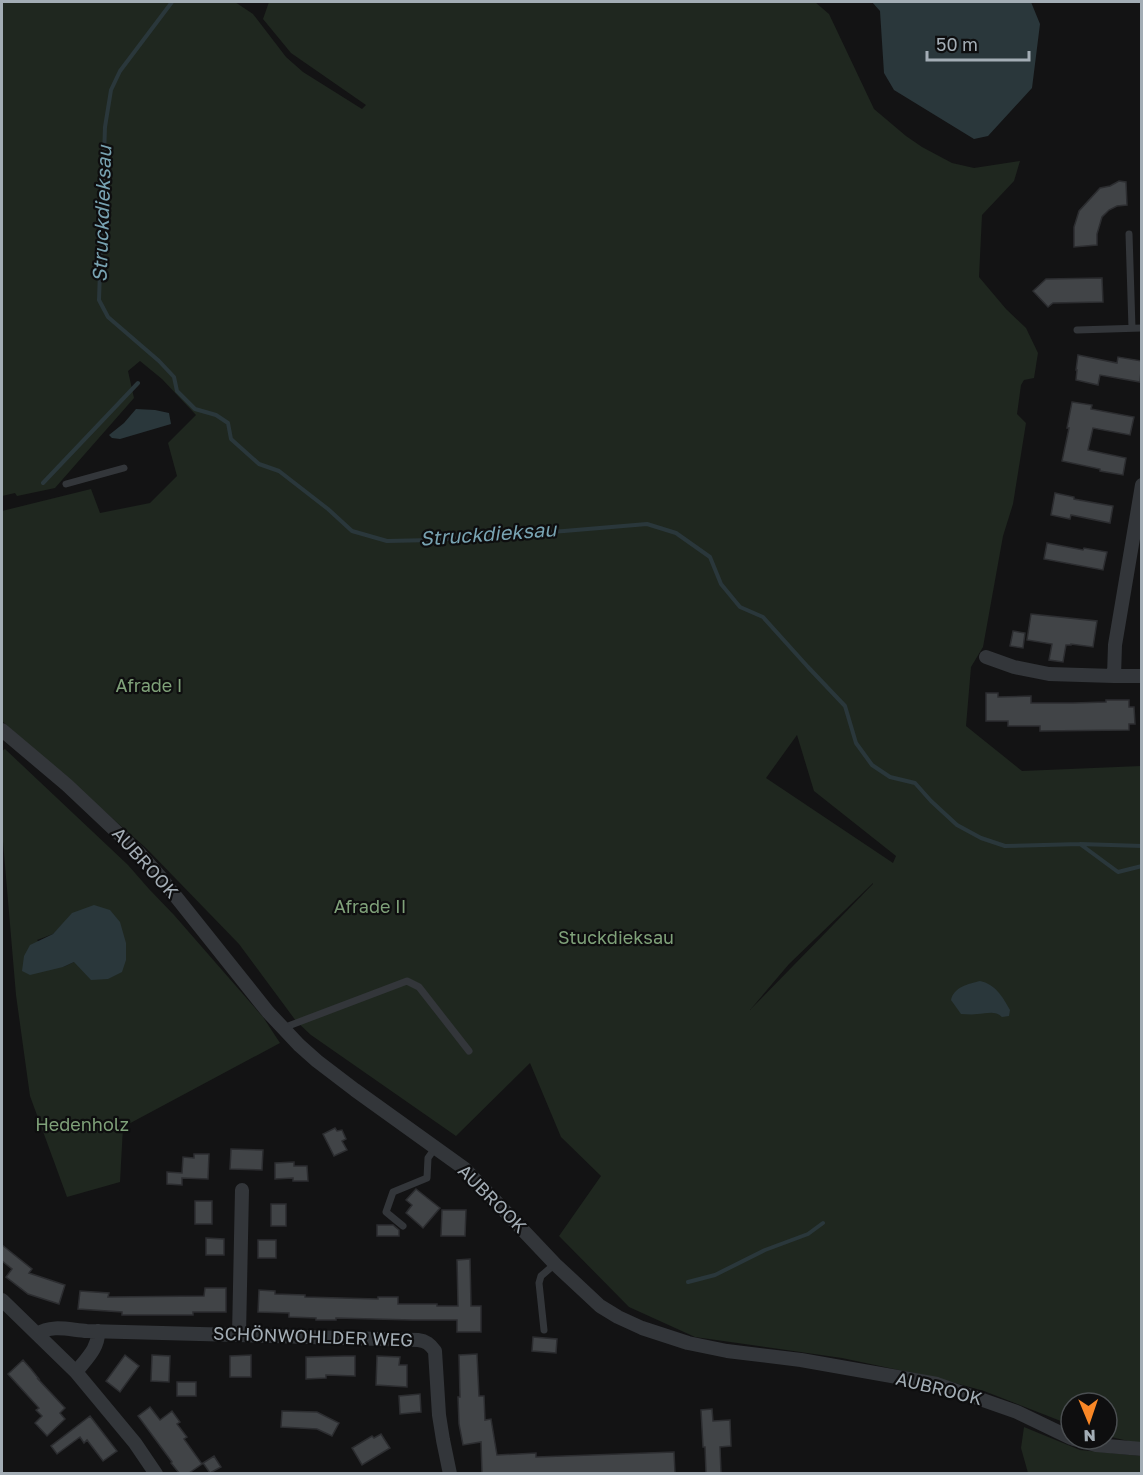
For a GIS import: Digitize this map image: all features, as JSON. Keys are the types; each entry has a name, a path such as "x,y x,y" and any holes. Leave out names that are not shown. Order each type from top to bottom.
{"street":[{"path":"1114,676 1114,645 1142,485"},
{"path":"986,657 1014,667 1049,674 1142,676"},
{"name":"AUBROOK","path":"2,730 75,793 138,852 283,1028 317,1061 472,1176 555,1264 600,1306 618,1317 668,1337 727,1351 801,1360 936,1384 1017,1412 1059,1433"},
{"path":"239,1335 242,1190"},
{"path":"2,1300 76,1372 135,1443 156,1473"},
{"name":"SCHÖNWOHLDER WEG","path":"37,1334 50,1328 424,1341 435,1351 436,1356 440,1415 450,1473"},
{"path":"76,1372 96,1346 98,1331"},
{"name":"AUBROOK","path":"1119,1447 1142,1449"}],"lane":[{"path":"1129,234 1132,328"},
{"path":"1077,330 1142,328"},
{"path":"66,484 124,468"},
{"path":"283,1028 407,981 419,987 468,1051"},
{"path":"403,1226 386,1212 393,1192 427,1178 428,1158 435,1148"},
{"path":"544,1330 539,1282 541,1276 555,1264"}],"green space":[{"path":"2,2 235,2 253,14 286,57 303,72 362,109 366,105 291,53 263,19 269,2 815,2 829,14 874,109 906,136 952,163 974,168 1020,161 1014,181 982,215 979,277 1006,309 1026,328 1038,353 1034,378 1024,380 1021,385 1017,414 1026,423 1013,504 1003,536 983,647 971,667 966,726 1022,771 1141,766 1141,1444 1119,1439 1119,1391 1059,1391 1059,1420 984,1391 937,1378 842,1358 695,1337 629,1307 559,1236 601,1176 561,1137 530,1063 456,1136 311,1035 296,1021 239,944 146,848 2,721 2,511 91,489 100,513 150,503 177,476 168,443 196,415 162,379 140,361 128,371 134,398 55,488 17,496 15,493 2,496","holes":["797,735 814,791 896,856 893,863 766,778","873,884 750,1010 789,964"]},
{"name":"Hedenholz","path":"5,749 128,865 263,1017 280,1043 123,1127 120,1182 67,1197 30,1096 16,995 2,830 2,751","holes":["62,925 74,962 63,967 37,940 53,934"]},
{"path":"1024,1427 1059,1441 1059,1451 1090,1451 1141,1456 1141,1473 1028,1473 1021,1448"}],"shaded area":[{"path":"872,2 1031,2 1040,24 1032,88 988,136 974,139 894,90 884,73 880,11"},
{"path":"136,409 169,413 171,424 120,439 112,438 109,435"},
{"path":"94,905 110,910 120,922 126,943 126,960 122,972 108,979 91,980 74,962 30,975 22,971 24,956 30,945 53,934 72,913"},
{"path":"980,981 990,985 998,992 1010,1010 1009,1016 1002,1017 993,1013 961,1014 951,1000 955,992"}],"building":[{"path":"1119,181 1126,182 1127,205 1117,206 1102,217 1097,234 1097,245 1074,247 1074,227 1079,211 1100,188"},
{"path":"1102,278 1103,302 1053,303 1048,307 1033,291 1046,279"},
{"path":"1078,355 1117,363 1118,357 1142,361 1140,382 1100,375 1098,385 1076,380"},
{"path":"1072,402 1092,405 1091,409 1134,417 1130,435 1093,428 1088,450 1126,458 1123,475 1062,461"},
{"path":"1055,493 1113,506 1110,523 1071,515 1070,519 1051,515"},
{"path":"1047,543 1107,552 1103,570 1044,559"},
{"path":"1031,614 1097,621 1093,647 1066,645 1063,662 1049,660 1052,644 1027,640"},
{"path":"1013,631 1025,633 1023,648 1010,646"},
{"path":"986,693 998,693 998,697 1031,696 1031,703 1129,700 1129,707 1134,707 1135,724 1129,724 1129,730 1040,731 1040,726 1008,726 1008,721 986,721"},
{"path":"335,1128 337,1131 342,1130 346,1139 342,1141 347,1150 334,1156 323,1134"},
{"path":"231,1149 263,1150 262,1170 230,1169"},
{"path":"194,1154 209,1154 208,1179 182,1178 182,1185 167,1184 167,1172 182,1173 183,1157 194,1158"},
{"path":"294,1162 294,1166 307,1166 308,1181 293,1181 293,1178 275,1179 275,1163"},
{"path":"416,1189 440,1208 423,1228 406,1213 412,1205 406,1200"},
{"path":"195,1201 212,1201 212,1224 195,1224"},
{"path":"271,1204 286,1204 286,1226 271,1226"},
{"path":"442,1210 466,1210 465,1236 441,1236"},
{"path":"377,1225 393,1225 399,1230 399,1236 377,1236"},
{"path":"206,1238 224,1239 224,1255 206,1255"},
{"path":"258,1240 276,1240 276,1258 258,1258"},
{"path":"2,1245 32,1269 29,1273 65,1285 59,1304 28,1294 6,1277 12,1269 2,1261"},
{"path":"470,1259 471,1306 481,1306 481,1332 457,1332 457,1320 336,1318 336,1320 316,1320 316,1318 289,1317 289,1313 258,1312 259,1290 275,1291 275,1294 305,1295 305,1297 378,1299 378,1297 398,1297 398,1304 458,1306 457,1260"},
{"path":"205,1288 226,1288 226,1312 193,1312 193,1315 122,1315 122,1312 78,1309 80,1291 109,1293 108,1297 204,1296"},
{"path":"533,1337 557,1339 556,1353 532,1351"},
{"path":"477,1354 479,1396 484,1396 485,1420 491,1419 497,1455 536,1453 536,1457 674,1452 675,1473 482,1473 481,1442 463,1445 459,1424 459,1355"},
{"path":"125,1355 139,1366 120,1392 106,1381"},
{"path":"152,1355 170,1356 169,1382 151,1381"},
{"path":"251,1355 251,1377 230,1377 230,1356"},
{"path":"355,1356 355,1376 326,1375 326,1378 306,1379 306,1357"},
{"path":"377,1356 400,1357 399,1365 407,1365 407,1387 376,1385"},
{"path":"23,1360 65,1408 60,1413 65,1419 47,1436 35,1423 42,1416 36,1410 39,1408 8,1374"},
{"path":"177,1382 196,1382 196,1396 177,1396"},
{"path":"420,1394 421,1412 400,1414 399,1396"},
{"path":"150,1407 160,1420 172,1411 180,1422 177,1424 187,1437 184,1439 202,1464 189,1473 179,1473 138,1416"},
{"path":"712,1409 713,1421 730,1420 731,1446 720,1447 721,1473 706,1473 701,1410"},
{"path":"282,1411 317,1412 339,1423 332,1436 317,1429 281,1427"},
{"path":"90,1416 117,1451 103,1461 87,1440 84,1443 80,1437 57,1454 51,1446"},
{"path":"381,1434 390,1448 362,1465 352,1448 372,1436 374,1438"},
{"path":"214,1456 221,1467 210,1473 203,1463"}],"waterway":[{"name":"Struckdieksau","path":"172,2 120,71 111,90 105,127 99,300 108,317 174,377 177,391 195,409 216,415 228,423 231,439 259,464 279,471 352,531 387,541 433,540 647,524 676,533 710,557 721,584 740,607 763,617 845,706 856,743 872,765 890,777 915,783 957,825 981,838 1005,846 1080,844 1118,872 1142,866"},
{"path":"43,483 138,383"},
{"path":"1080,844 1142,846"},
{"path":"688,1282 715,1275 765,1250 808,1234 823,1223"}],"park label":[{"name":"Afrade I","path":"149,686"},
{"name":"Afrade II","path":"370,907"},
{"name":"Stuckdieksau","path":"616,938"}]}
